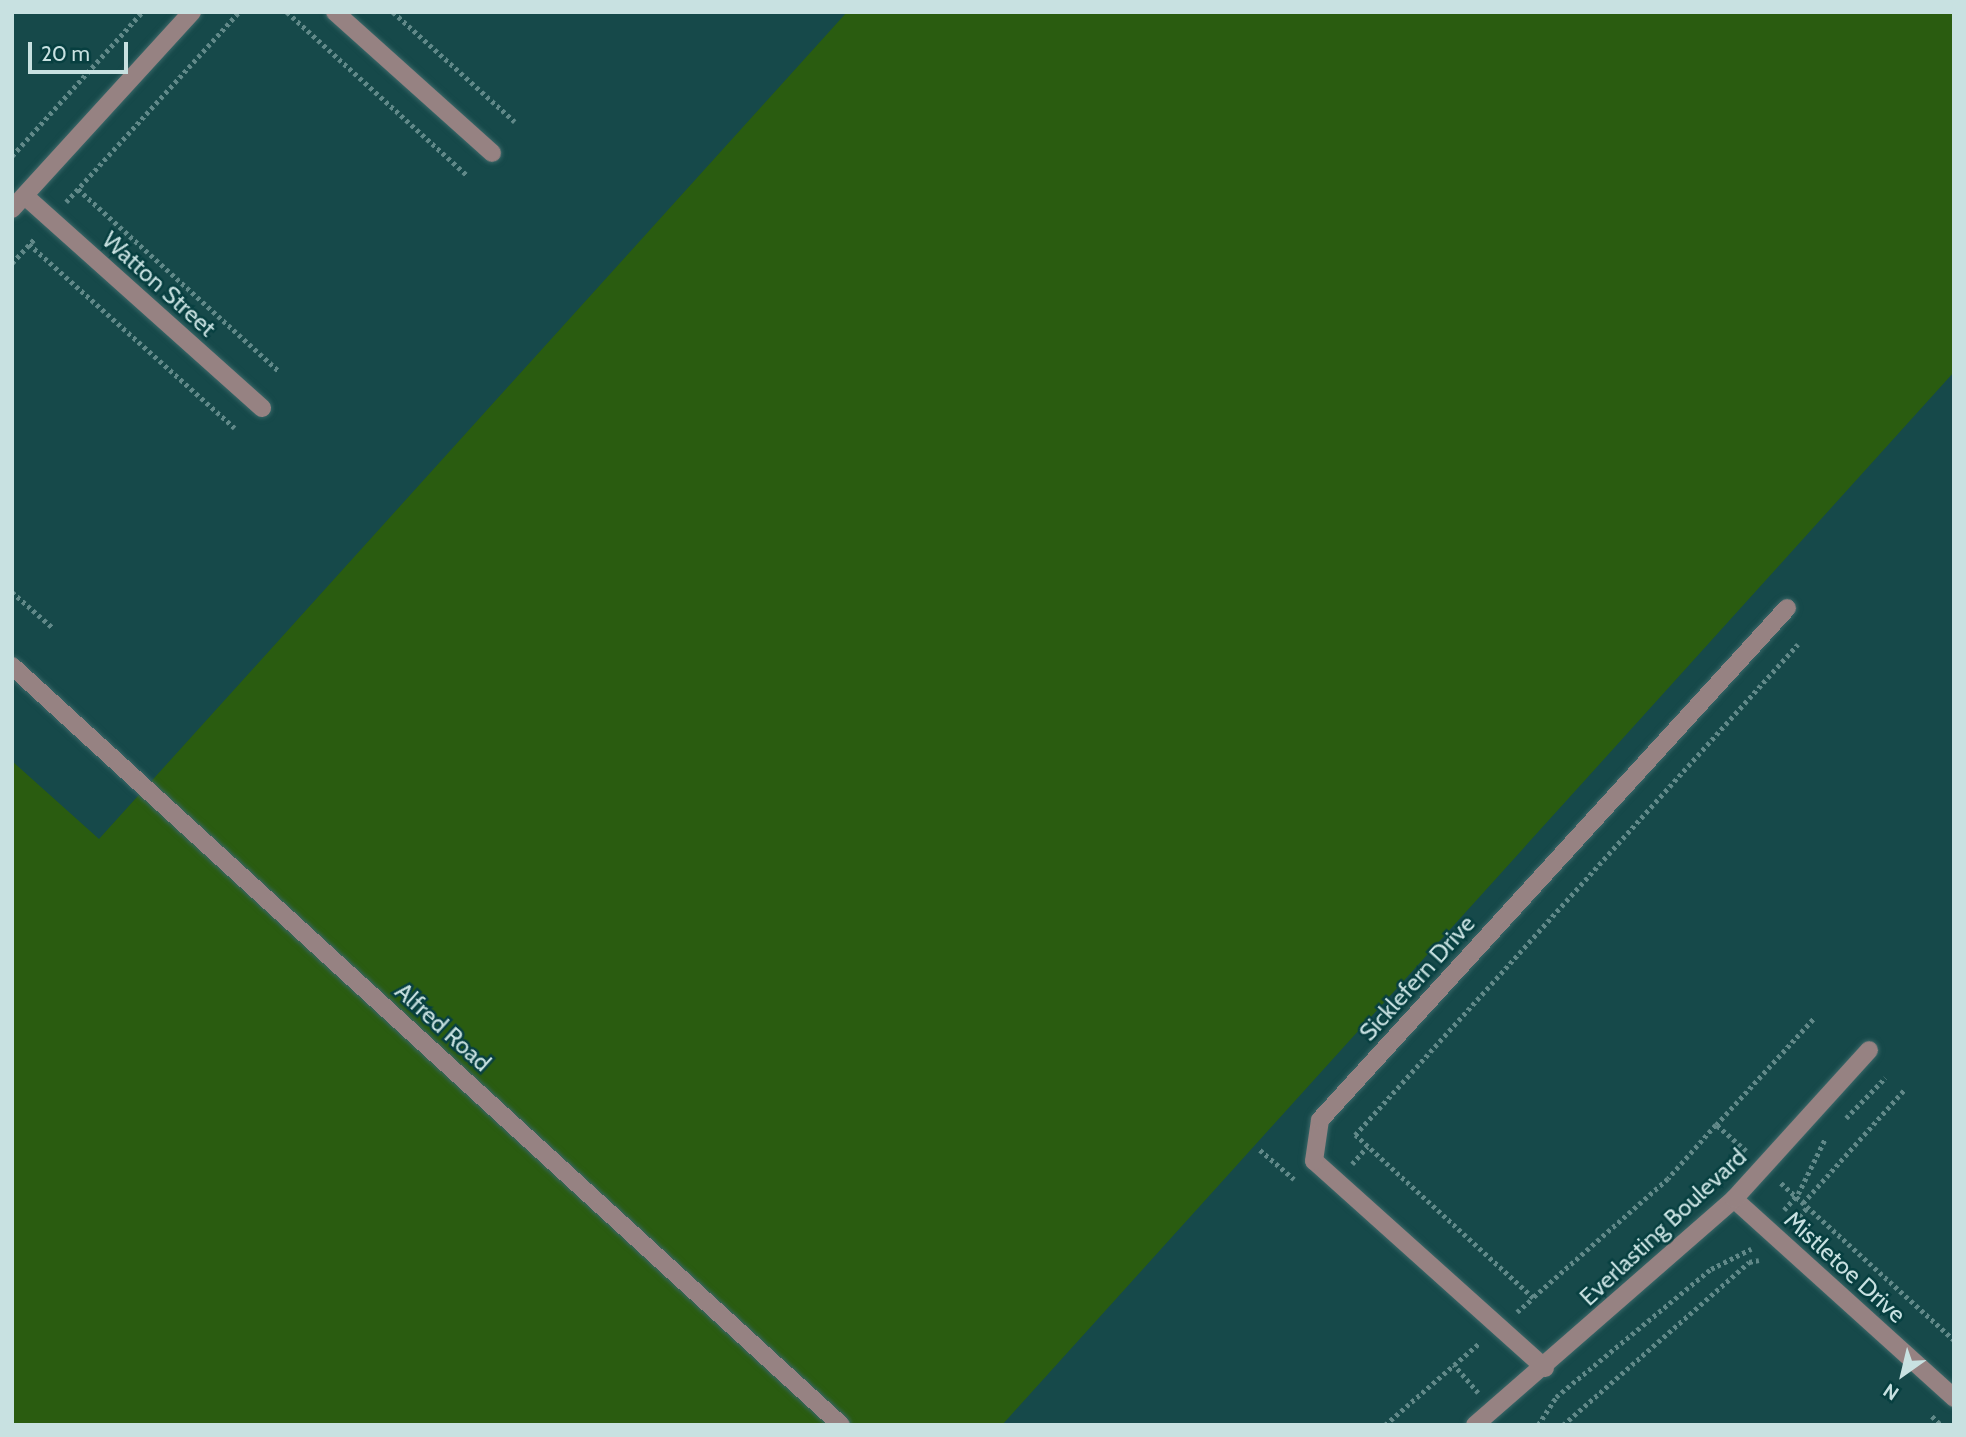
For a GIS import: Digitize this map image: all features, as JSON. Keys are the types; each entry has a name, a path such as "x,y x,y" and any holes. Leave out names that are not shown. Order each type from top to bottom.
{"street":[{"path":"12,209 191,12"},
{"path":"335,12 492,153"},
{"name":"Watton Street","path":"25,196 262,408"},
{"name":"Sicklefern Drive","path":"1545,1368 1314,1161 1320,1120 1787,608"},
{"name":"Alfred Road","path":"12,666 841,1425"},
{"name":"Everlasting Boulevard","path":"1475,1425 1545,1368 1734,1199 1869,1050"},
{"name":"Mistletoe Drive","path":"1734,1199 1954,1398"}],"path":[{"path":"12,156 142,12"},
{"path":"12,263 239,12"},
{"path":"287,12 467,175"},
{"path":"393,12 515,122"},
{"path":"78,189 279,371"},
{"path":"29,244 235,428"},
{"path":"12,592 53,628"},
{"path":"1798,644 1355,1135 1533,1298 1668,1179 1814,1018"},
{"path":"1842,1122 1885,1078"},
{"path":"1803,1203 1905,1089"},
{"path":"1716,1125 1954,1340"},
{"path":"1538,1425 1556,1398 1711,1269 1750,1250 1796,1196 1834,1130"},
{"path":"1563,1425 1749,1262 1759,1259"},
{"path":"1385,1425 1479,1343"},
{"path":"1454,1365 1493,1410"}],"green space":[{"path":"847,12 1954,12 1954,372 1002,1425 12,1425 12,761 99,839"}]}
